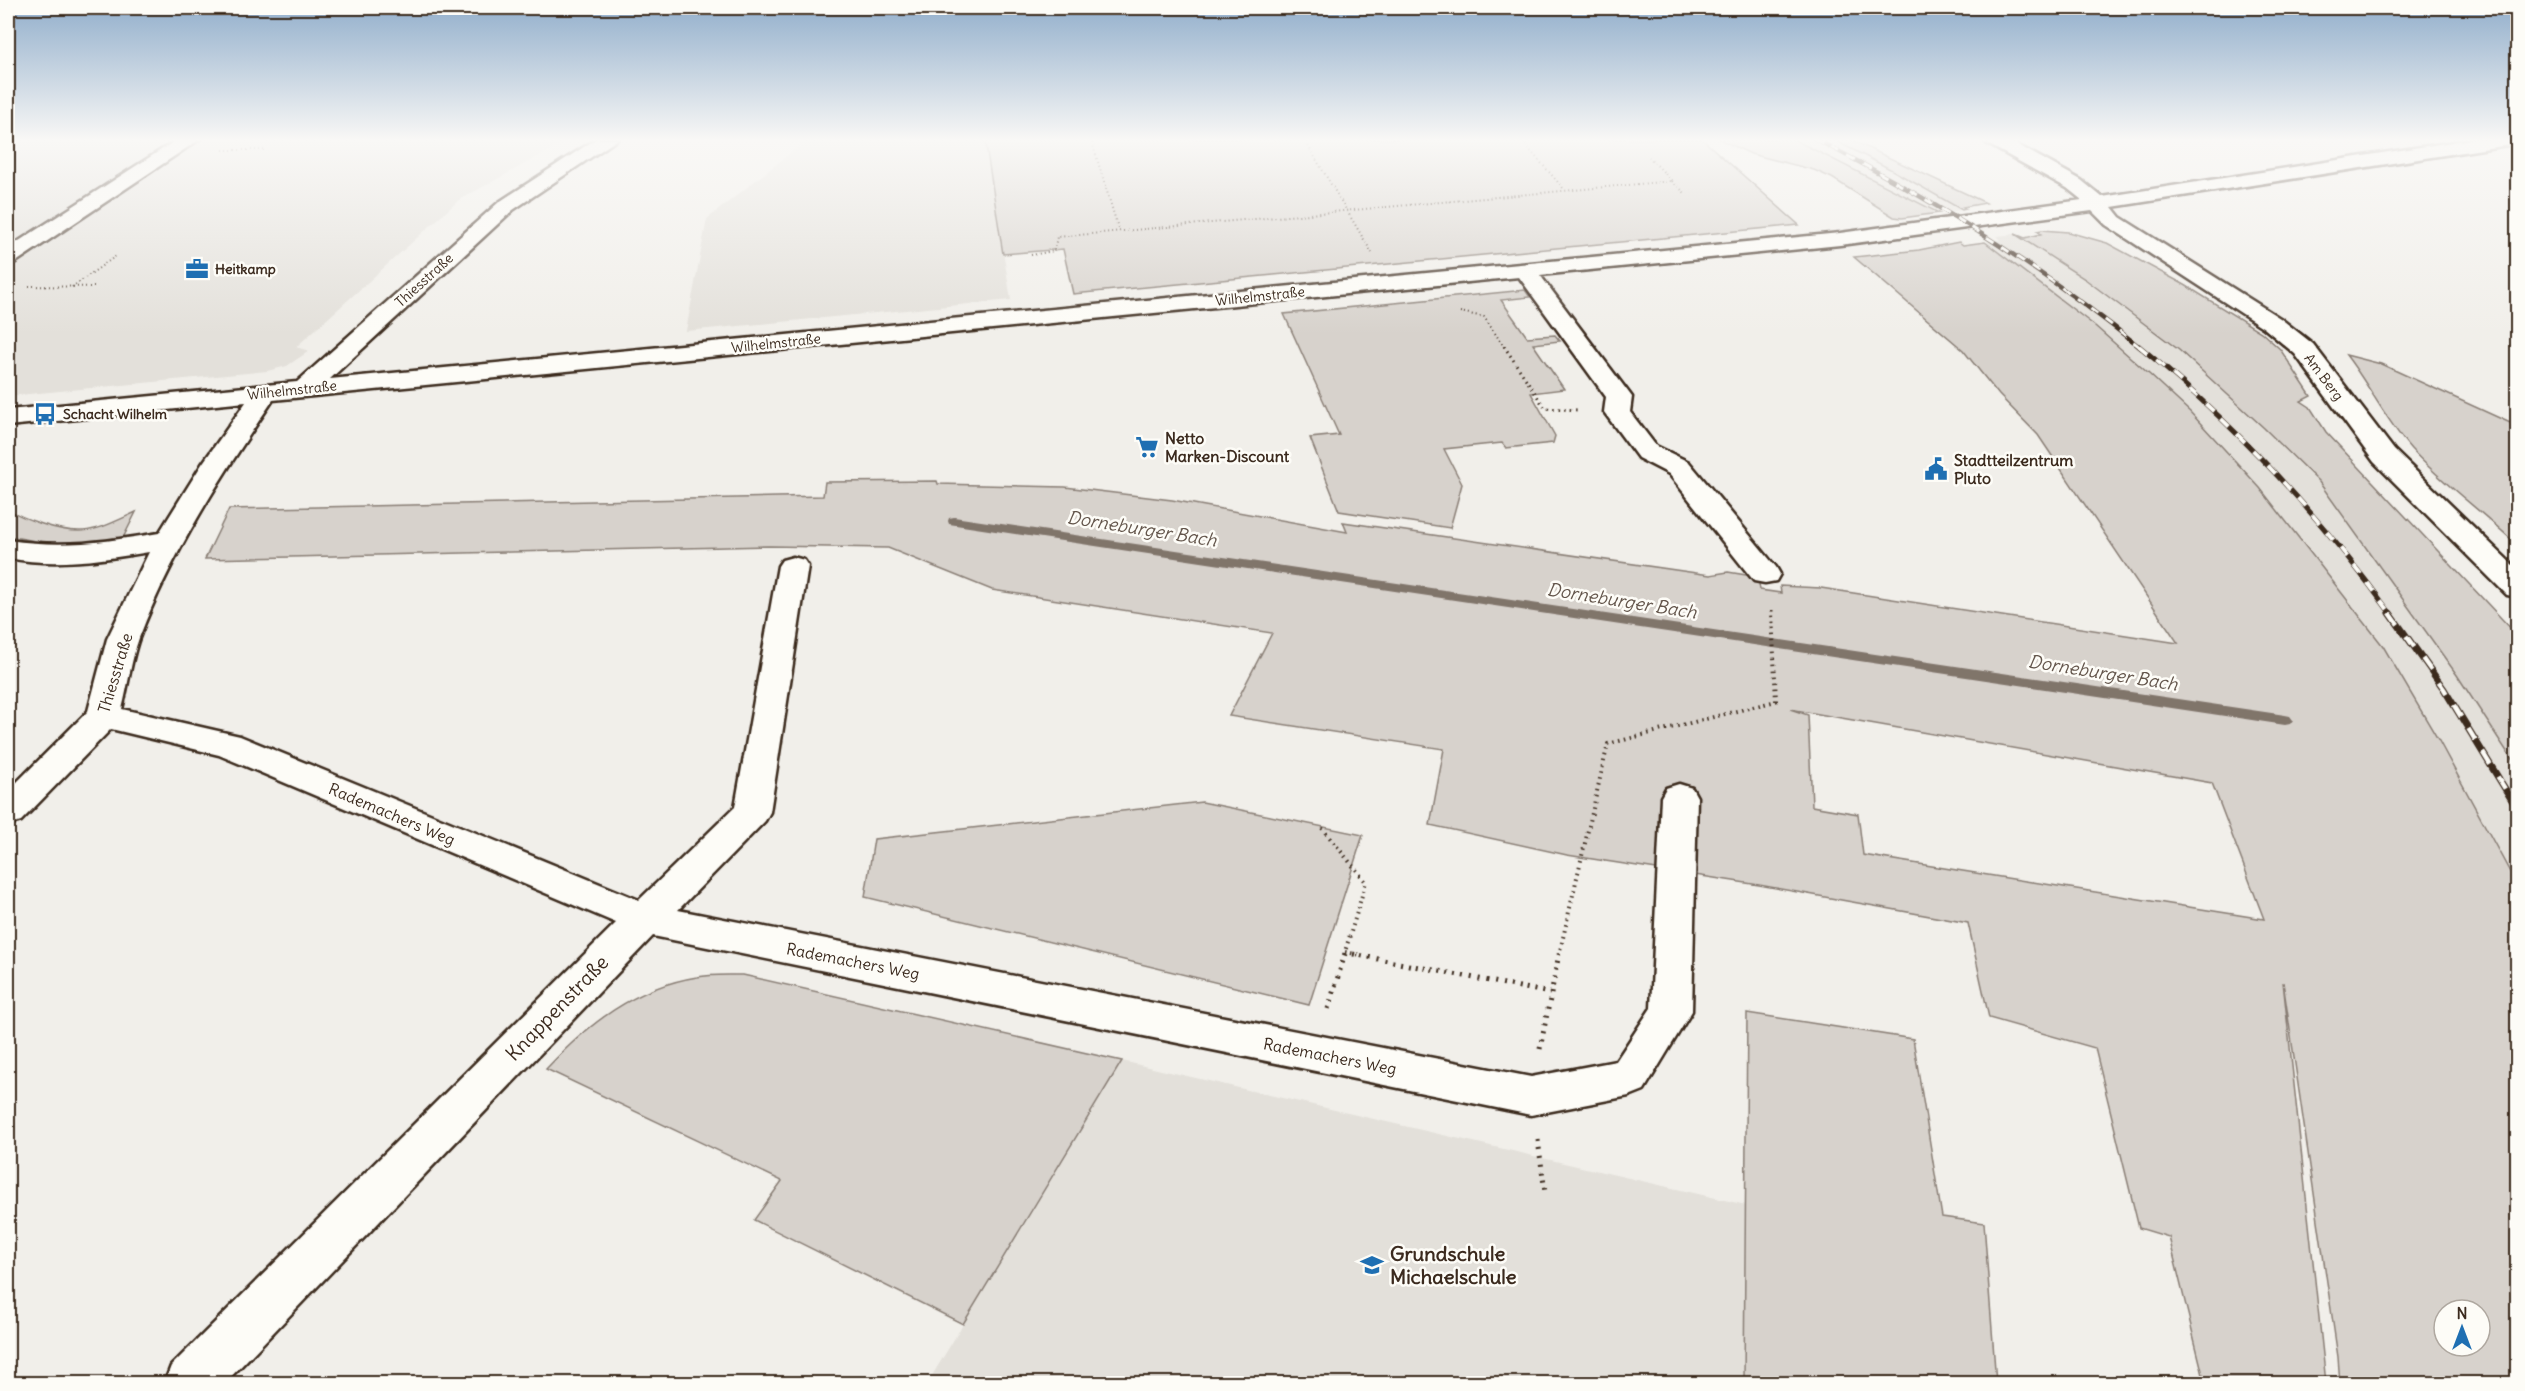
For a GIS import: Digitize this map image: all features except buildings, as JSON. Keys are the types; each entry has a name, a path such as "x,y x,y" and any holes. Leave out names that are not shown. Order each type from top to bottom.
{"street":[{"path":"8,257 90,204"},
{"name":"Thiesstraße","path":"304,389 509,204"},
{"name":"Wilhelmstraße","path":"8,418 1861,236 2097,204"},
{"name":"Am Berg","path":"2097,204 2113,221 2272,323 2304,349 2384,456 2517,588"},
{"path":"1525,270 1619,397 1617,412 1647,452 1679,468 1765,574"},
{"name":"Thiesstraße","path":"8,812 104,716 123,639 169,540 216,465 266,392"},
{"path":"8,549 24,553 69,555 169,540"},
{"name":"Knappenstraße","path":"189,1383 752,812 793,566"},
{"name":"Rademachers Weg","path":"104,716 228,745 645,919 1532,1096 1629,1077 1671,1011 1679,797"}],"path":[{"path":"1111,204 1119,231"},
{"path":"1343,204 1382,269 1381,284"},
{"path":"1031,255 1054,251 1057,237 1413,204"},
{"path":"72,287 116,256"},
{"path":"26,286 95,288"},
{"path":"1459,312 1484,317 1545,408 1617,412"},
{"path":"1545,1192 1532,1096 1550,993 1608,744 1776,701 1771,602"},
{"path":"1314,1053 1366,882 1322,828"},
{"path":"1345,952 1550,993"}],"shaded area":[{"path":"8,204 455,204 296,347 309,351 287,366 267,371 8,396"},
{"path":"726,204 995,204 1011,300 686,331 707,219"},
{"path":"995,204 1775,204 1799,225 1073,294 1063,249 1003,254"},
{"path":"1873,204 1921,204 1939,213 1902,218 1894,217"},
{"path":"1921,204 1951,204 1962,210 1939,213"},
{"path":"1951,204 1981,204 1963,207 1966,209 1962,210"},
{"path":"2037,231 2068,232 2107,243 2185,285 2261,332 2280,349 2311,396 2301,401 2310,407 2326,432 2517,635 2517,767 2457,675 2319,482 2179,350 2085,279 2015,234 2025,238 2041,234"},
{"path":"2015,234 2085,279 2179,350 2319,482 2457,675 2517,767 2517,888 2511,874 2149,374 2095,326 1985,242 2001,240 1997,236"},
{"path":"1959,242 1963,245 1985,242 2095,326 2190,412 2260,488 2383,646 2439,741 2518,888 2517,1383 2340,1383 2283,982 2326,1383 2205,1383 2169,1237 2139,1228 2095,1048 1989,1018 1968,923 1759,885 1567,855 1430,825 1444,749 1229,716 1272,633 992,590 888,548 769,546 205,559 229,509 823,496 825,482 937,481 938,484 1065,487 1172,500 1347,532 1343,522 1710,575 1728,572 1758,577 1760,590 1781,593 1780,586 1821,588 2178,643 2038,435 1999,395 1963,350 1854,257 1919,250","holes":["1790,709 2212,783 2264,919 1863,855 1858,814 1812,806 1808,715"]},
{"path":"1525,290 1530,297 1501,300 1527,337 1555,335 1560,341 1533,344 1564,389 1531,393 1555,436 1553,443 1506,448 1502,443 1444,449 1462,484 1450,528 1339,511 1310,438 1339,435 1284,314"},
{"path":"2346,355 2381,364 2517,426 2517,545 2411,449"},
{"path":"8,509 42,524 69,531 90,530 136,512 124,536 117,540 63,546 8,536"},
{"path":"1202,802 1363,835 1309,1005 865,897 874,839"},
{"path":"743,975 1122,1061 963,1324 754,1220 782,1181 546,1069 596,1023 614,1010 653,989 697,977"},
{"path":"1747,1013 1913,1039 1942,1217 1984,1223 1996,1383 1744,1383"},
{"name":"Grundschule Michaelschule","path":"1122,1061 1746,1205 1744,1383 927,1384"}],"waterway":[{"name":"Dorneburger Bach","path":"954,521 2285,720"}],"railway":[{"path":"1933,204 2024,261 2141,348"},
{"path":"2139,346 2209,407 2274,472 2335,541 2391,614"},
{"path":"2390,613 2444,689 2518,810"}],"place":[{"name":"Heitkamp","path":"197,269"},
{"name":"Schacht Wilhelm","path":"45,414"},
{"name":"Netto Marken-Discount","path":"1147,447"},
{"name":"Stadtteilzentrum Pluto","path":"1936,469"},
{"name":"Grundschule Michaelschule","path":"1372,1265"}]}
